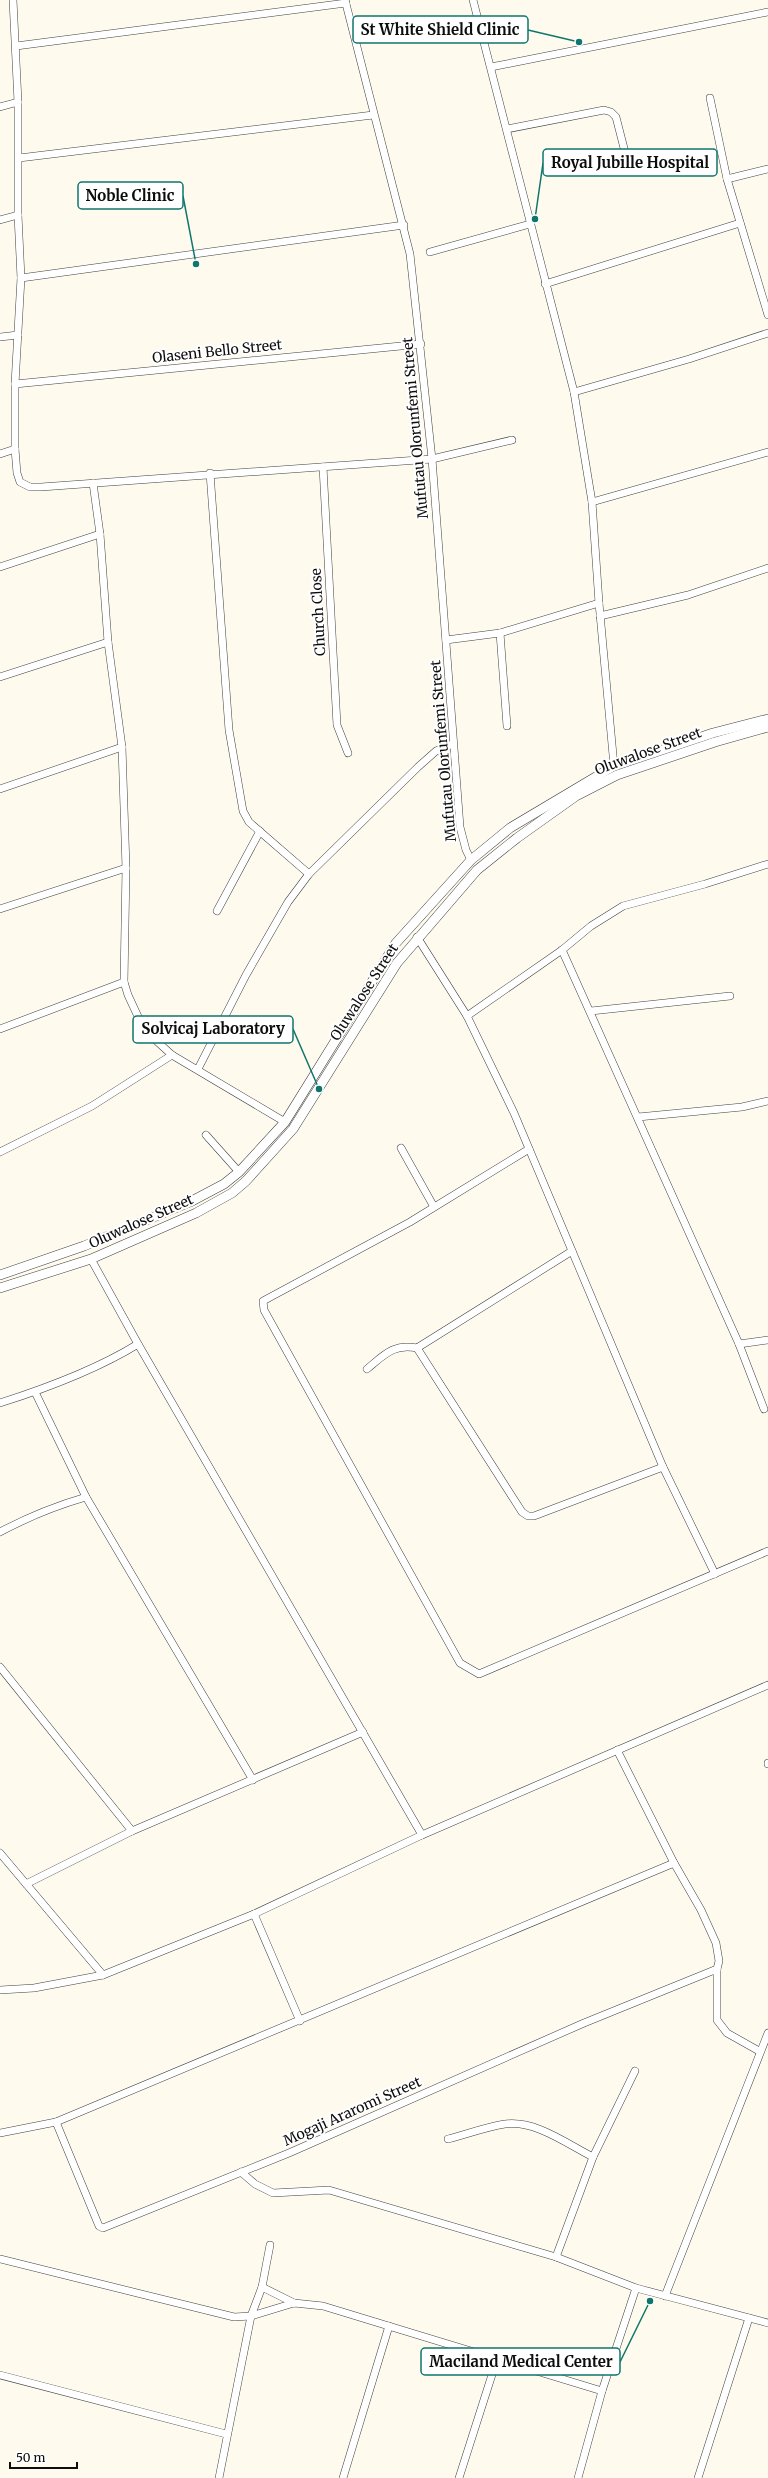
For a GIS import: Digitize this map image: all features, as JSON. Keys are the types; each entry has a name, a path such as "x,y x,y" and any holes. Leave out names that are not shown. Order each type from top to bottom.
{"street":[{"path":"13,0 20,158 18,215 21,278 15,384 15,449 17,473 20,482 30,487 210,473 432,459 512,440"},
{"path":"473,0 574,392 592,502 598,603 614,766"},
{"path":"16,46 346,1"},
{"name":"Mufutau Olorunfemi Street","path":"346,1 373,115 404,225 410,254 432,459 446,640 452,744 460,827 466,850 471,860"},
{"path":"491,67 768,12"},
{"path":"710,98 727,179 768,315"},
{"path":"0,107 18,102"},
{"path":"507,129 604,110 610,112 616,117 627,160"},
{"path":"20,158 373,115"},
{"path":"727,179 768,169"},
{"path":"0,220 18,215"},
{"path":"546,284 740,223"},
{"path":"430,252 530,224"},
{"path":"21,278 404,225"},
{"path":"574,392 689,359 768,333"},
{"path":"0,337 18,335"},
{"name":"Olaseni Bello Street","path":"15,384 420,344"},
{"path":"0,454 15,449"},
{"path":"592,502 768,452"},
{"name":"Church Close","path":"323,467 338,725 348,753"},
{"path":"210,473 229,730 243,811 245,817 309,874"},
{"path":"93,483 100,534 108,642 122,747 126,868 124,982 128,995 141,1023 150,1035 172,1055 198,1069 285,1122"},
{"path":"0,567 100,534"},
{"path":"600,616 688,595 768,568"},
{"path":"446,640 500,633 598,603"},
{"path":"500,633 507,726"},
{"path":"0,677 108,642"},
{"name":"Oluwalose Street","path":"0,1275 84,1246 190,1202 224,1184 239,1172 285,1122 385,957 411,925 471,860 510,828 614,766 713,733 768,718"},
{"name":"Oluwalose Street","path":"0,1288 91,1258 196,1212 232,1193 246,1181 293,1129 397,963 477,870 517,838 576,796 617,775 715,742 768,727"},
{"path":"198,1069 249,968 288,902 309,874 418,767 436,752 452,744"},
{"path":"0,789 122,747"},
{"path":"217,911 260,831"},
{"path":"467,1016 562,950 591,926 623,906 704,884 768,864"},
{"path":"0,909 126,868"},
{"path":"417,938 467,1016 514,1113 664,1467 715,1574"},
{"path":"562,950 591,1011 739,1344 764,1408"},
{"path":"0,1029 124,982"},
{"path":"591,1011 730,996"},
{"path":"0,1152 92,1106 172,1055"},
{"path":"638,1117 742,1107 768,1101"},
{"path":"206,1135 239,1172"},
{"path":"401,1148 434,1207"},
{"path":"529,1149 434,1207 263,1301 263,1305 460,1663 479,1674 768,1551"},
{"path":"417,1348 572,1251"},
{"path":"91,1258 138,1344 422,1835"},
{"path":"739,1344 768,1340"},
{"path":"0,1403 35,1392 109,1361 138,1344"},
{"path":"366,1368 388,1352 405,1345 417,1348 518,1505 528,1516 534,1516 664,1467"},
{"path":"35,1392 86,1497 253,1780"},
{"path":"0,1532 36,1514 86,1497"},
{"path":"0,1667 132,1831"},
{"path":"0,1990 34,1988 104,1975 254,1914 422,1835 768,1685"},
{"path":"26,1884 132,1831 363,1732"},
{"path":"617,1750 674,1862 701,1910 716,1943 719,1961 717,1969 717,2020 727,2033 759,2051"},
{"path":"0,1853 104,1975"},
{"path":"0,2133 56,2122 300,2021 674,1862"},
{"path":"254,1914 300,2021"},
{"name":"Mogaji Araromi Street","path":"56,2122 99,2226 104,2228 304,2147 584,2023 717,1969"},
{"path":"665,2296 759,2051 768,2032"},
{"path":"556,2256 593,2157 635,2071"},
{"path":"448,2138 506,2124 522,2125 538,2129 593,2157"},
{"path":"241,2172 255,2184 273,2192 329,2190 556,2256 636,2288 768,2323"},
{"path":"219,2478 226,2434 251,2316 262,2287 270,2245"},
{"path":"0,2259 234,2317 251,2316 294,2303"},
{"path":"262,2287 294,2303 323,2306 602,2391"},
{"path":"578,2478 602,2391 636,2288"},
{"path":"698,2478 750,2318"},
{"path":"343,2478 389,2326"},
{"path":"459,2478 497,2359"},
{"path":"0,2375 226,2434"}],"place":[{"name":"St White Shield Clinic","path":"579,42"},
{"name":"Royal Jubille Hospital","path":"535,219"},
{"name":"Noble Clinic","path":"196,264"},
{"name":"Solvicaj Laboratory","path":"319,1089"},
{"name":"Maciland Medical Center","path":"650,2301"}]}
